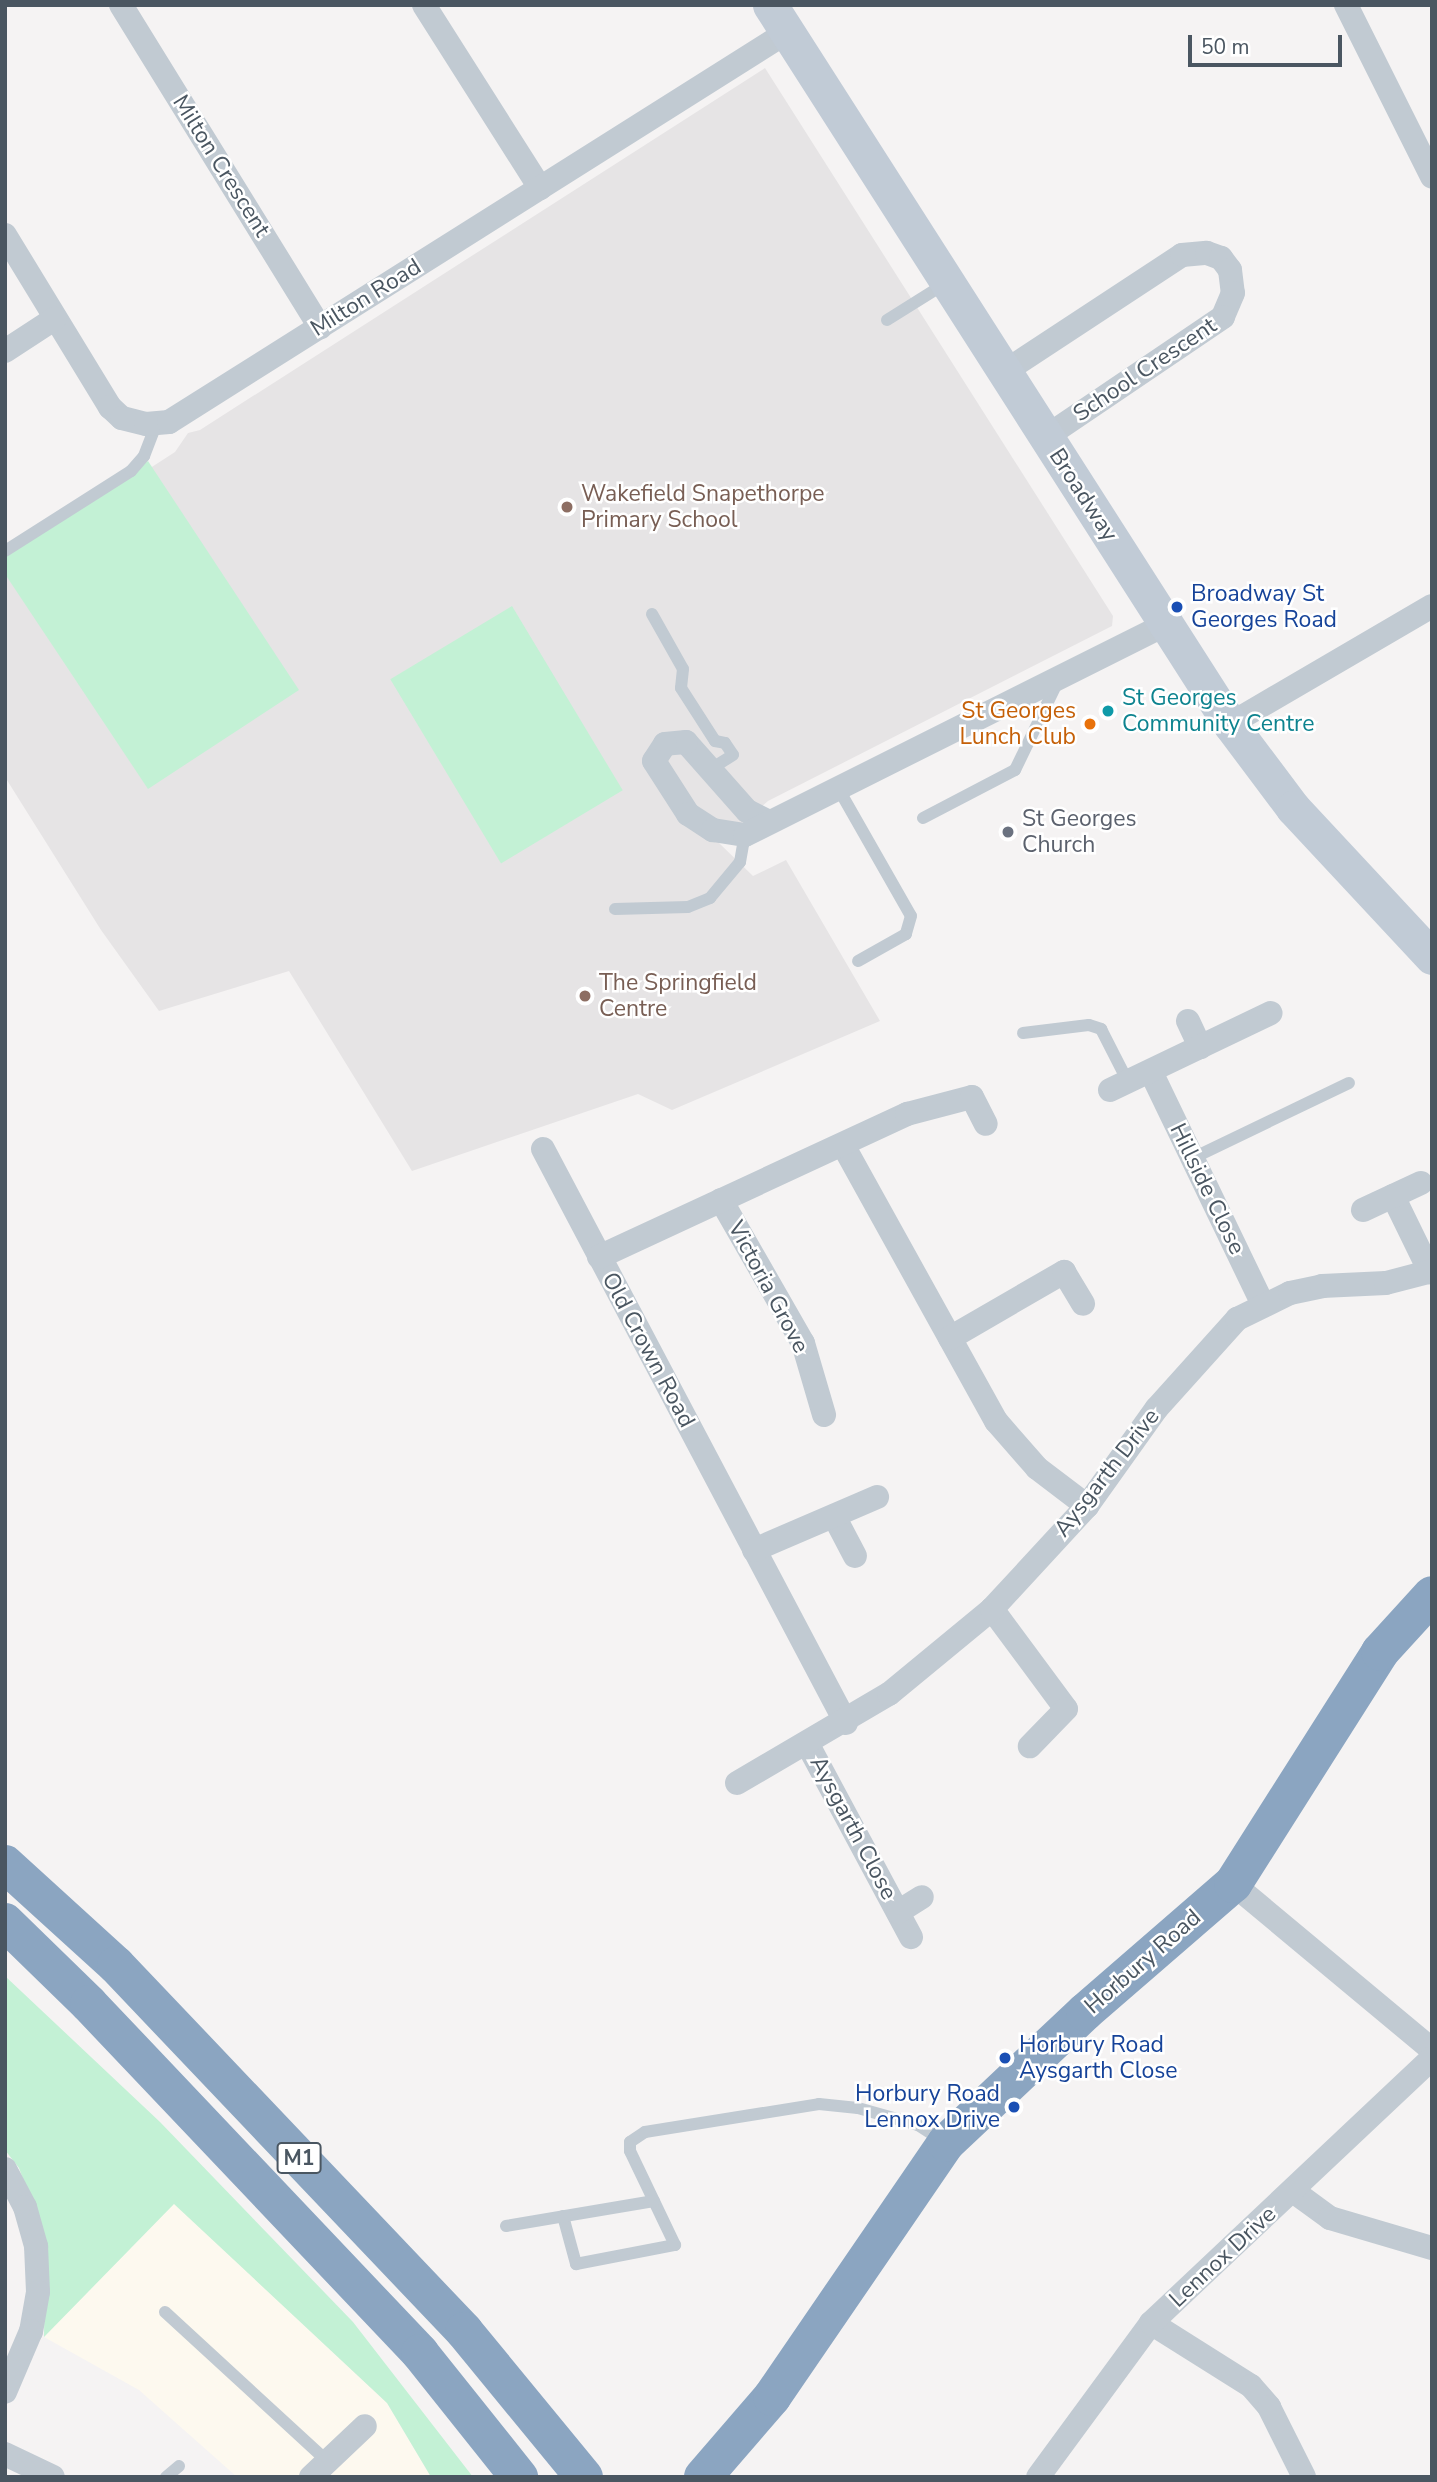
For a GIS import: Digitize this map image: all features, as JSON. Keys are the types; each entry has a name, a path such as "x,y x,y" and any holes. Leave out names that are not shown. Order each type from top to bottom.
{"highway":[{"name":"Horbury Road","path":"703,2477 772,2397 946,2143 1085,2012 1233,1884 1380,1652 1432,1595"},
{"name":"M1","path":"5,1864 116,1965 464,2331 580,2472"},
{"name":"M1","path":"5,1922 89,2004 411,2342 519,2477"}],"street":[{"name":"Milton Crescent","path":"121,5 320,327"},
{"path":"424,5 540,188"},
{"path":"1346,5 1432,177"},
{"name":"Milton Road","path":"156,424 169,422 192,409 540,188 779,19"},
{"name":"Broadway","path":"779,19 1164,625 1230,724 1293,808 1432,957"},
{"path":"5,235 110,407 122,418 156,424"},
{"name":"School Crescent","path":"1004,372 1182,255 1207,253 1221,258 1230,270 1233,293 1223,317 1046,437"},
{"path":"5,351 54,319"},
{"path":"1230,724 1432,606"},
{"path":"769,822 747,811 686,742 665,744 654,761 688,814 713,830 745,835 1164,625"},
{"path":"1119,1086 1271,1013"},
{"path":"1188,1021 1200,1047"},
{"name":"Hillside Close","path":"1151,1072 1263,1305"},
{"name":"Victoria Grove","path":"599,1257 907,1114 972,1097 986,1124"},
{"path":"842,1145 996,1421 1037,1468 1087,1506"},
{"name":"Old Crown Road","path":"543,1149 846,1723"},
{"path":"1363,1210 1421,1183"},
{"path":"1392,1196 1431,1272"},
{"name":"Victoria Grove","path":"721,1200 803,1343 824,1415"},
{"path":"950,1338 1064,1272 1083,1304"},
{"name":"Aysgarth Drive","path":"737,1783 846,1723 938,1657 992,1609 1087,1506 1157,1408 1237,1319 1263,1305 1322,1286 1386,1283 1431,1272"},
{"path":"754,1550 877,1497"},
{"path":"834,1516 855,1556"},
{"path":"992,1609 1066,1709 1030,1746"},
{"name":"Aysgarth Close","path":"808,1745 911,1937"},
{"path":"1233,1884 1432,2050"},
{"name":"Aysgarth Close","path":"898,1912 922,1897"},
{"name":"Lennox Drive","path":"1038,2477 1152,2323 1432,2059"},
{"path":"5,2169 25,2207 36,2246 38,2292 12,2358 5,2392"},
{"path":"1293,2191 1331,2218 1432,2248"},
{"path":"1152,2323 1251,2386 1269,2407 1304,2477"},
{"path":"318,2469 365,2426"},
{"path":"5,2454 52,2477"}],"lane":[{"path":"887,320 946,282"},
{"path":"5,551 131,471 144,456 156,424"},
{"path":"652,614 683,669 681,688 715,741 725,743 733,755 711,769"},
{"path":"923,818 1015,770 1059,678"},
{"path":"838,788 911,916 906,934 858,961"},
{"path":"615,909 688,907 710,898 740,862 745,835"},
{"path":"1023,1033 1089,1024 1101,1029 1119,1086"},
{"path":"1193,1158 1349,1083"},
{"path":"563,2216 576,2264 675,2245 630,2151 630,2142 645,2132 819,2104 858,2108 918,2125 946,2143"},
{"path":"506,2226 654,2201"},
{"path":"165,2312 318,2469"},
{"path":"166,2477 179,2466"}],"shaded area":[{"name":"Wakefield Snapethorpe Primary School","path":"765,68 1113,616 1112,626 768,801 719,843 753,876 786,860 880,1021 672,1110 638,1094 412,1171 289,971 159,1011 101,930 5,777 5,562 175,452 188,433 200,430"},
{"path":"174,2203 387,2403 431,2477 237,2477 139,2390 44,2337"}],"green space":[{"path":"148,461 299,690 148,789 5,574 5,555"},
{"path":"512,606 623,790 501,863 390,679"},
{"path":"5,1976 160,2122 353,2322 473,2477 431,2477 387,2403 174,2204 44,2337 45,2267 32,2204 19,2168 5,2150"}],"place":[{"name":"Wakefield Snapethorpe Primary School","path":"567,507"},
{"name":"Broadway St Georges Road","path":"1177,607"},
{"name":"St Georges Community Centre","path":"1108,711"},
{"name":"St Georges Lunch Club","path":"1090,724"},
{"name":"St Georges Church","path":"1008,832"},
{"name":"The Springfield Centre","path":"585,996"},
{"name":"Horbury Road Aysgarth Close","path":"1005,2058"},
{"name":"Horbury Road Lennox Drive","path":"1014,2107"}]}
